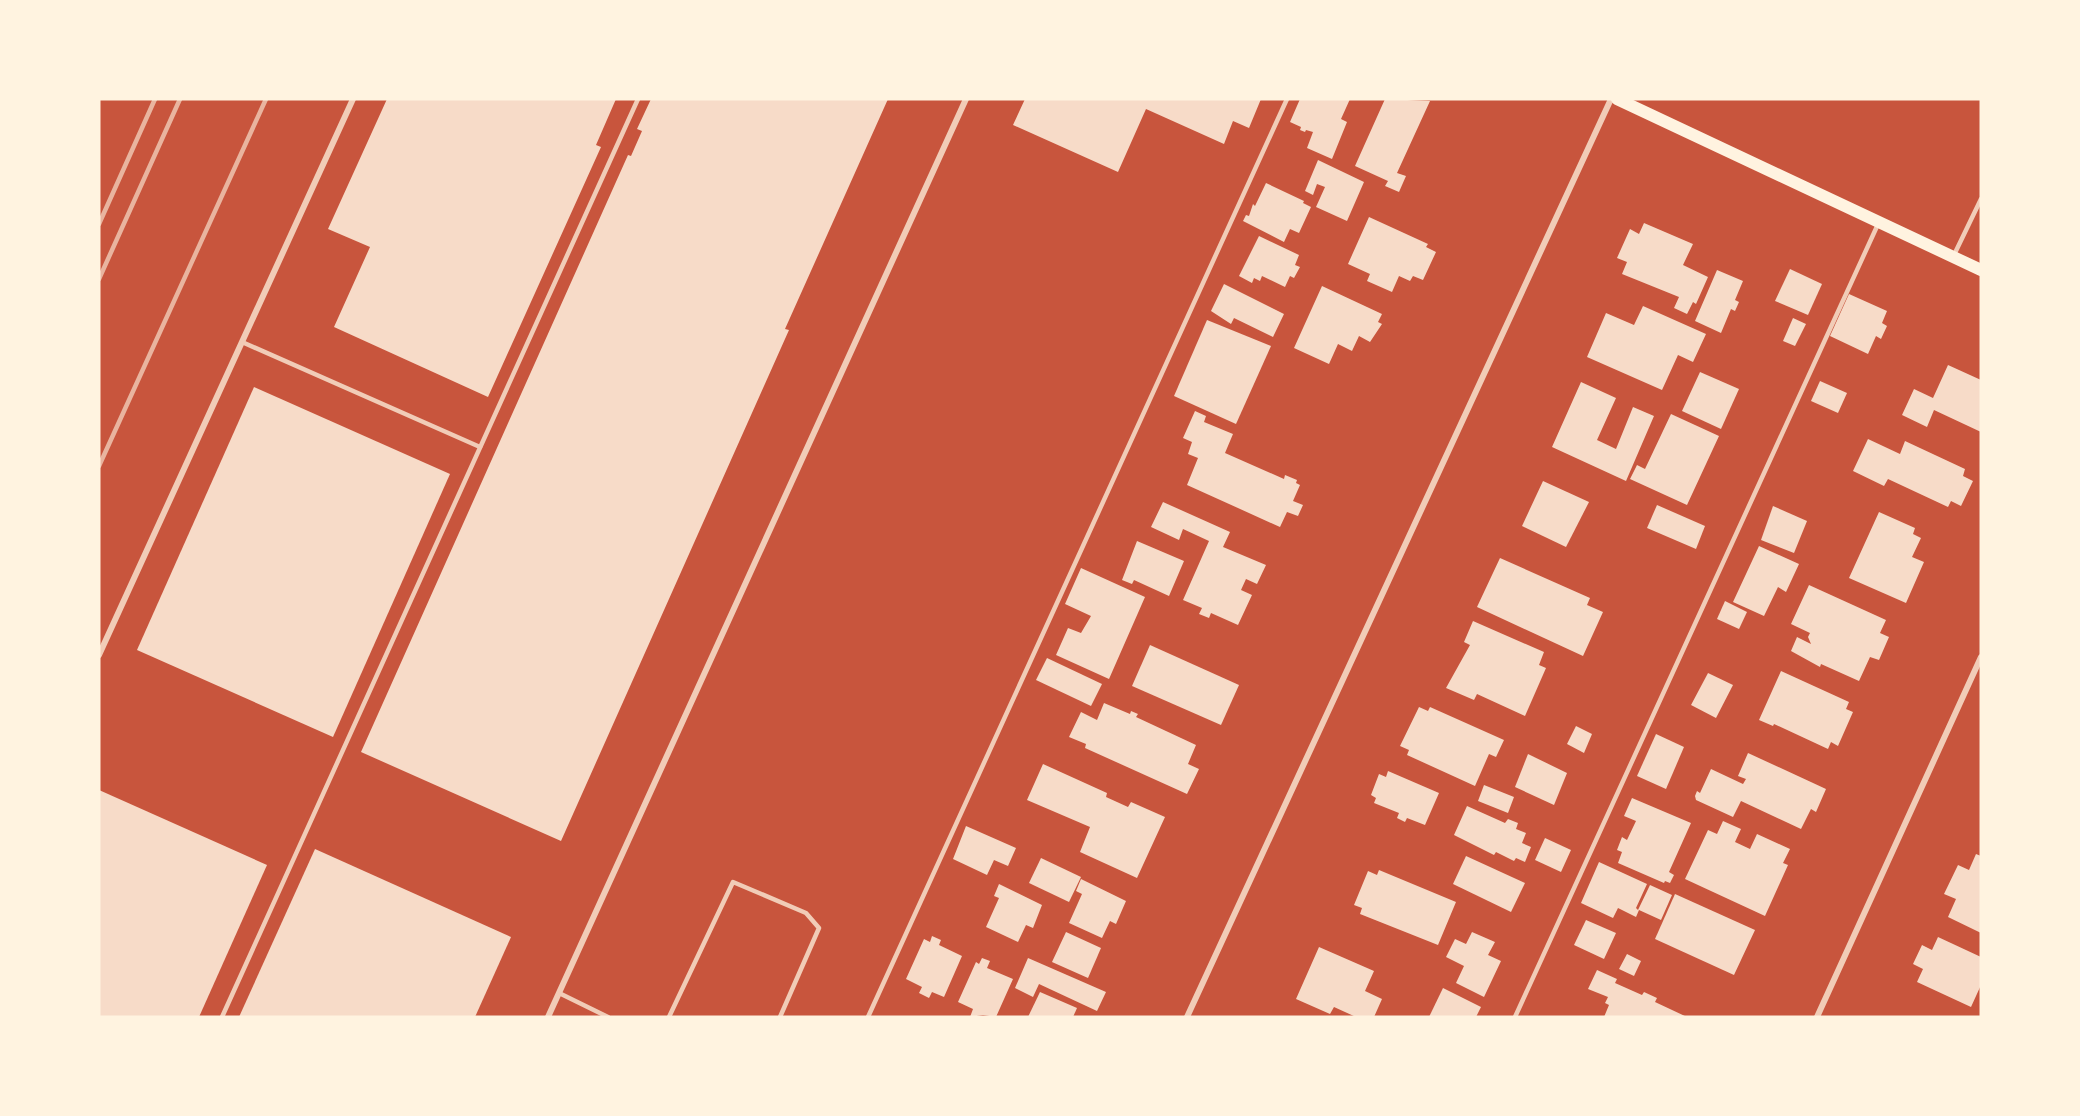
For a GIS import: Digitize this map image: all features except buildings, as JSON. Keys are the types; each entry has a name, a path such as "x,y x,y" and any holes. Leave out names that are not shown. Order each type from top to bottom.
{"main road":[{"path":"1617,99 1981,270"}],"street":[{"path":"99,655 353,99"},
{"path":"548,1017 966,99"},
{"path":"1187,1017 1611,99"},
{"path":"1817,1017 1981,657"}],"lane":[{"path":"222,1017 638,99"},
{"path":"868,1017 1287,99"},
{"path":"1953,257 1981,199"},
{"path":"1515,1017 1879,222"},
{"path":"242,342 480,447"},
{"path":"669,1017 733,882 806,914 819,928 780,1017"},
{"path":"558,993 608,1017"}],"railway":[{"path":"99,224 155,99"},
{"path":"99,279 180,99"},
{"path":"99,466 266,99"}]}
